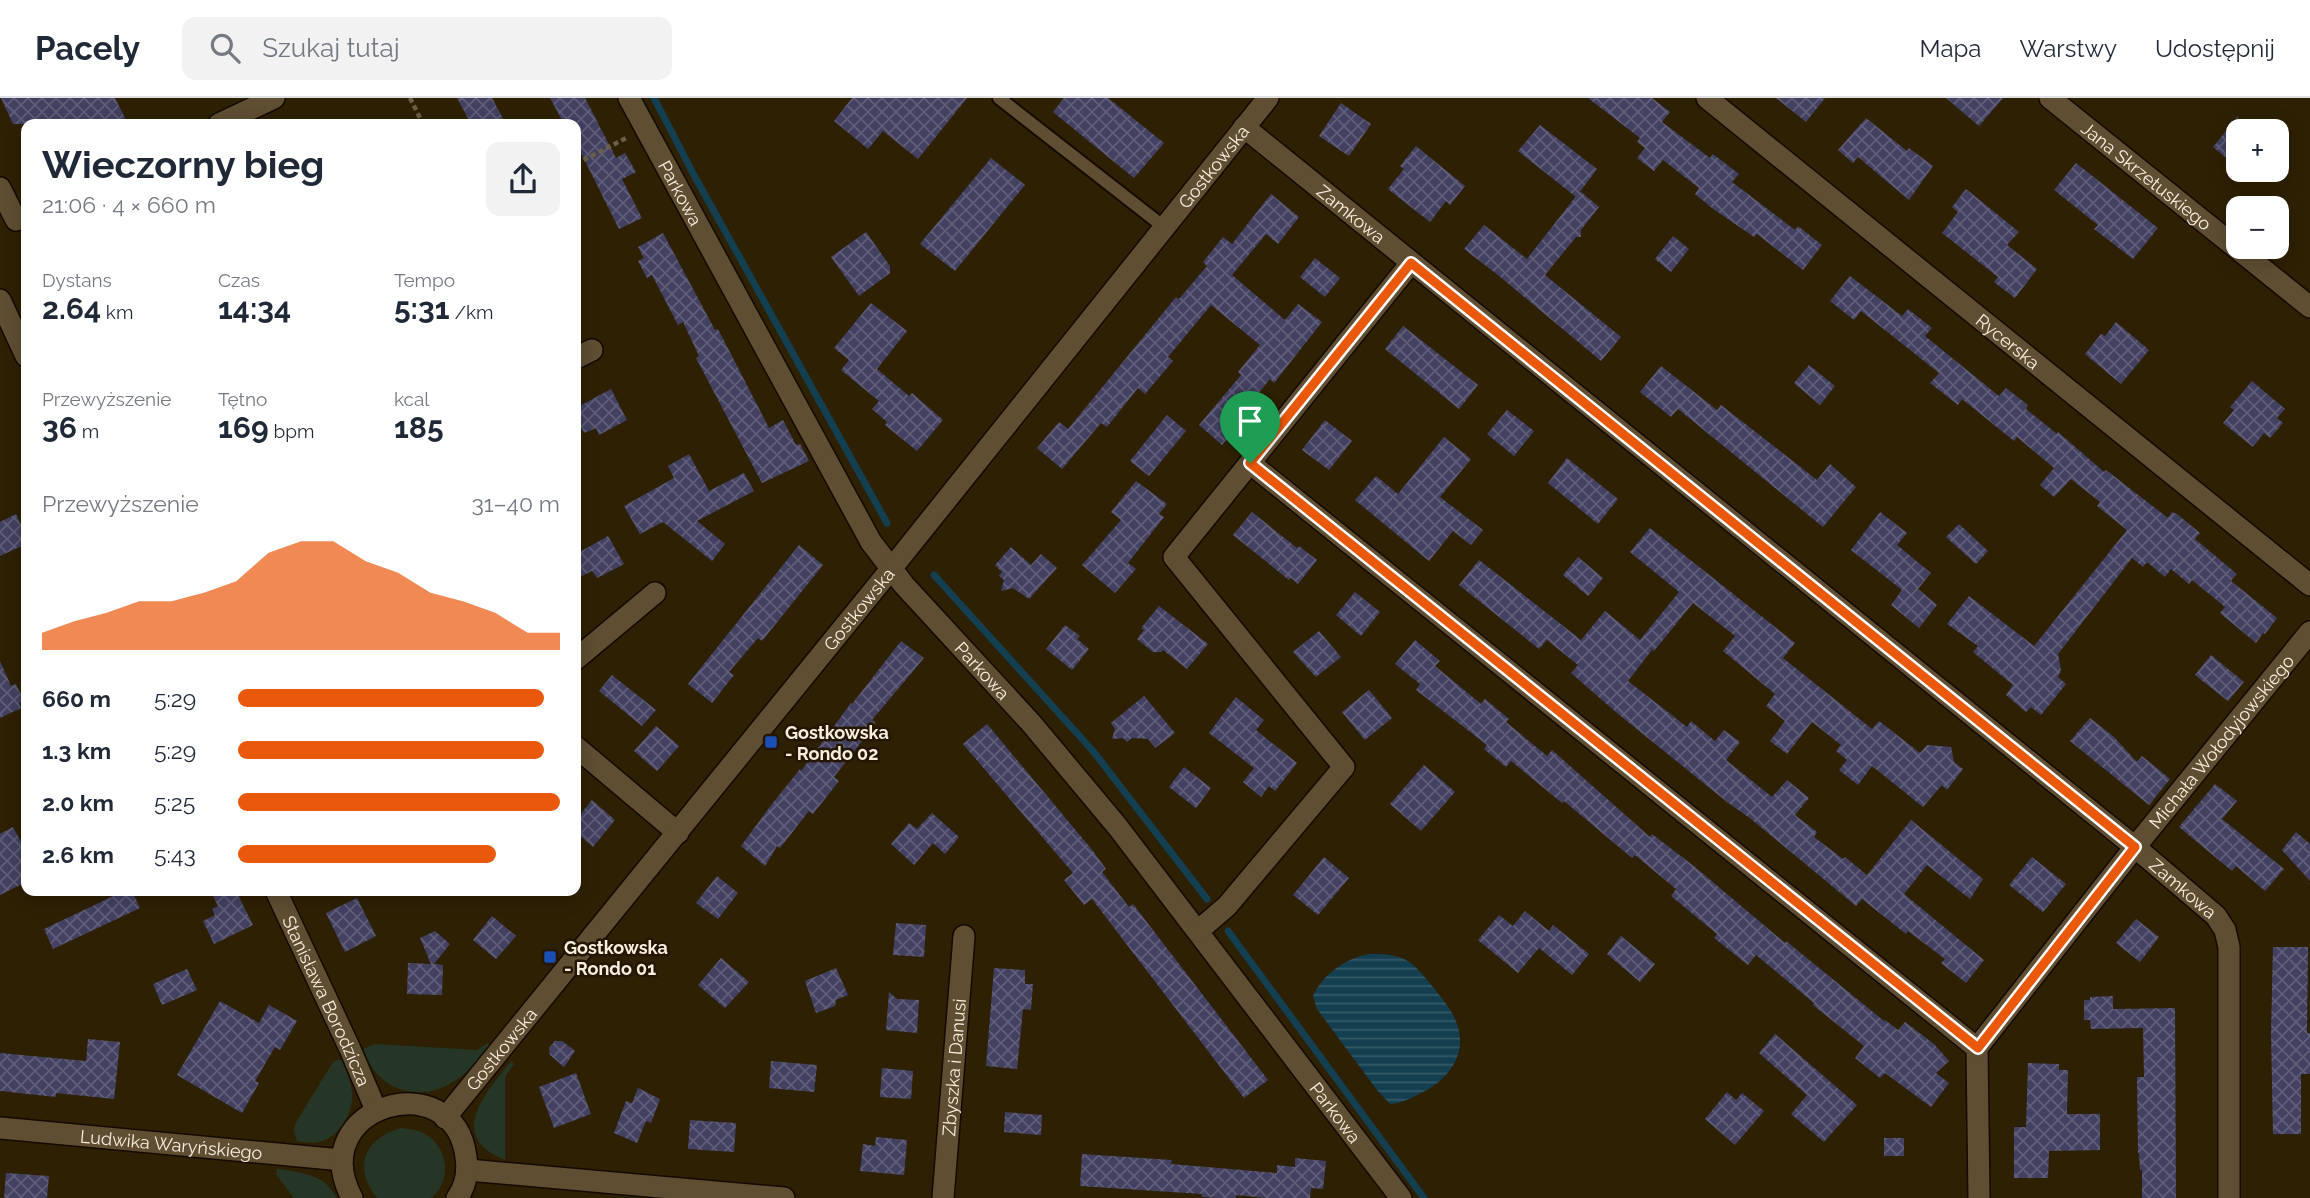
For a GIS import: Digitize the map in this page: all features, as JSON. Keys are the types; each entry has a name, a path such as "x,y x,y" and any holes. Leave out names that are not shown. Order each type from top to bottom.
{"street":[{"path":"229,119 274,98"},
{"name":"Parkowa","path":"629,98 871,542 891,569 1031,723 1116,826 1401,1198"},
{"name":"Gostkowska","path":"445,1118 678,833 1268,98"},
{"name":"Rycerska","path":"1707,98 2310,585"},
{"name":"Jana Skrzetuskiego","path":"2050,98 2310,307"},
{"name":"Zamkowa","path":"1244,127 2135,847 2216,916 2225,930 2229,947 2229,1198"},
{"path":"0,188 14,221"},
{"path":"1198,932 1227,906 1344,767 1174,556 1411,263"},
{"path":"0,300 21,345"},
{"path":"1250,463 1978,1048 1979,1198"},
{"path":"581,655 655,593"},
{"name":"Michała Wołodyjowskiego","path":"1978,1048 2135,847 2310,632"},
{"path":"581,751 678,833"},
{"name":"Stanisława Borodzicza","path":"278,896 376,1110"},
{"name":"Zbyszka i Danusi","path":"943,1198 964,936"},
{"path":"352,1198 346,1186 342,1160 348,1139 365,1118 376,1110 388,1105 415,1104 436,1111 445,1118 454,1126 465,1147 468,1170 462,1192 457,1198"},
{"name":"Ludwika Waryńskiego","path":"0,1128 342,1160"},
{"path":"468,1170 784,1198"}],"lane":[{"path":"999,98 1164,227"}],"path":[{"path":"410,98 420,119"},
{"path":"581,161 645,128"}],"green space":[{"path":"488,1043 490,1045 482,1055 461,1076 446,1086 423,1092 401,1089 381,1078 363,1049 375,1044 477,1050"},
{"path":"342,1060 351,1089 352,1101 347,1118 337,1132 322,1141 297,1141 295,1124 333,1062"},
{"path":"511,1061 514,1064 505,1077 505,1160 487,1150 477,1139 474,1127 482,1100"},
{"path":"401,1128 425,1134 442,1152 444,1177 442,1185 431,1198 377,1198 369,1187 364,1165 366,1155 379,1139"},
{"path":"277,1169 303,1173 319,1179 337,1198 294,1198 276,1174"}],"water":[{"path":"1369,954 1397,957 1414,965 1448,1007 1459,1030 1459,1051 1443,1078 1425,1091 1390,1104 1317,1009 1313,996 1336,968"}],"building":[{"path":"1,98 115,98 126,119 21,119 21,124 13,124"},
{"path":"457,98 492,98 503,119 468,119"},
{"path":"550,98 585,98 616,158 625,153 636,172 622,179 642,218 619,229 581,153 581,119 561,119"},
{"path":"852,98 967,98 918,159 883,131 868,149 834,121"},
{"path":"1064,98 1108,98 1164,143 1134,178 1053,112"},
{"path":"1588,98 1652,98 1670,112 1662,122 1710,158 1713,154 1739,174 1732,182 1795,230 1798,226 1822,245 1803,270 1757,234 1754,237 1712,208 1695,194 1699,188 1663,160 1654,171 1637,158 1645,148 1637,142 1640,138"},
{"path":"1776,98 1825,98 1806,122"},
{"path":"1946,98 2003,98 1979,126"},
{"path":"1341,103 1371,124 1349,156 1319,136"},
{"path":"1866,118 1907,151 1909,148 1933,166 1909,200 1858,157 1853,163 1838,150"},
{"path":"1540,125 1597,169 1576,197 1518,151"},
{"path":"2226,131 2226,158 2213,147"},
{"path":"1416,146 1465,186 1450,205 1446,201 1430,222 1388,189 1404,169 1400,166"},
{"path":"991,158 1025,185 955,271 920,244"},
{"path":"2076,163 2158,228 2133,259 2094,229 2098,225 2054,190"},
{"path":"1966,189 2019,232 2007,245 2037,269 2015,298 1994,282 1998,277 1942,233 1958,212 1952,207"},
{"path":"1580,191 1599,207 1581,230 1581,237 1576,237 1545,275 1621,337 1601,361 1464,249 1484,225 1527,259"},
{"path":"1271,194 1299,217 1278,244 1266,234 1232,275 1285,320 1298,304 1322,322 1274,383 1270,379 1241,415 1245,419 1222,445 1199,425 1241,375 1238,372 1260,345 1211,305 1168,357 1173,361 1145,394 1138,388 1107,427 1101,423 1062,469 1037,448 1059,422 1068,429 1176,297 1179,299 1207,266 1203,262 1223,237 1232,244"},
{"path":"866,232 890,266 890,273 859,296 831,257"},
{"path":"663,233 715,330 718,329 769,428 783,420 796,445 800,444 809,461 762,483 696,358 699,356 683,322 678,325 652,275 647,278 638,261 644,258 638,247"},
{"path":"1673,236 1689,249 1671,272 1655,259"},
{"path":"1315,258 1340,278 1325,297 1300,277"},
{"path":"1850,276 1902,316 1908,309 1932,328 1925,336 1999,396 2006,388 2028,405 2026,409 2057,434 2058,432 2104,472 2106,470 2168,518 2172,512 2177,514 2200,533 2195,539 2237,574 2231,581 2277,618 2265,634 2263,633 2256,643 2220,613 2225,607 2192,580 2189,584 2171,569 2165,577 2147,562 2143,567 2132,558 2058,654 2061,670 2058,677 2066,684 2041,715 2031,707 2026,712 2006,695 2013,685 1973,652 1978,646 1947,624 1969,596 2034,646 2127,530 2097,506 2100,502 2071,479 2054,497 2040,485 2054,468 2017,437 2014,441 1962,399 1958,405 1930,383 1939,373 1861,311 1854,320 1830,301"},
{"path":"871,303 907,331 877,369 909,396 912,393 943,420 917,451 885,425 887,422 872,409 879,401 841,370 849,360 834,348"},
{"path":"2116,322 2149,350 2121,384 2085,354 2101,334 2105,336"},
{"path":"1403,326 1478,385 1459,409 1385,349"},
{"path":"1809,365 1835,386 1820,405 1794,383"},
{"path":"1661,366 1717,410 1721,405 1817,480 1830,464 1856,487 1823,527 1678,409 1671,417 1640,392"},
{"path":"2252,381 2285,409 2277,418 2283,423 2270,438 2264,433 2253,447 2223,423 2234,410 2230,407"},
{"path":"611,389 627,420 599,435 596,428 584,433 581,427 581,405"},
{"path":"1507,410 1534,431 1514,456 1487,434"},
{"path":"1167,415 1186,431 1149,476 1130,461"},
{"path":"1325,420 1352,441 1329,470 1302,450"},
{"path":"1444,437 1471,459 1440,497 1483,530 1471,545 1453,531 1429,561 1355,500 1376,476 1398,494"},
{"path":"689,454 709,491 744,473 754,491 697,521 725,544 712,561 663,522 640,534 624,506 674,478 668,466"},
{"path":"1567,458 1618,499 1598,524 1548,483"},
{"path":"1136,481 1167,504 1159,514 1164,517 1128,563 1136,569 1115,593 1082,565 1121,520 1111,512"},
{"path":"1252,512 1297,548 1299,546 1317,560 1298,584 1291,578 1289,580 1233,535"},
{"path":"1880,512 1907,533 1897,545 1931,573 1918,589 1937,605 1919,628 1891,605 1902,590 1851,550"},
{"path":"16,514 21,525 21,546 0,556 0,522"},
{"path":"1959,524 1988,551 1976,564 1946,537"},
{"path":"1650,528 1795,643 1783,658 1872,729 1879,721 1920,753 1927,745 1951,747 1954,762 1963,769 1947,790 1942,785 1923,807 1872,766 1858,785 1839,770 1847,760 1836,751 1841,745 1812,722 1787,754 1770,741 1785,721 1766,706 1775,694 1723,651 1735,636 1693,603 1654,651 1647,645 1652,650 1628,681 1687,727 1691,721 1715,741 1724,730 1740,742 1726,760 1772,797 1787,780 1809,798 1795,815 1817,832 1814,837 1867,875 1911,820 1983,879 1970,899 1927,865 1904,894 1984,960 1966,983 1941,963 1945,959 1908,931 1906,934 1862,899 1856,906 1617,713 1571,673 1578,665 1547,640 1539,649 1459,585 1479,560 1581,640 1605,611 1640,640 1679,592 1630,552"},
{"path":"608,536 624,564 597,578 592,571 581,576 581,551"},
{"path":"799,545 823,565 762,641 758,638 729,672 734,675 712,703 688,684"},
{"path":"1011,547 1031,565 1041,554 1057,568 1029,599 1013,588 1001,591 1004,580 999,576 1002,572 995,565"},
{"path":"1578,557 1603,578 1588,596 1563,575"},
{"path":"1355,592 1380,612 1361,636 1336,615"},
{"path":"1159,606 1208,644 1187,669 1163,650 1153,652 1137,639 1144,630 1141,628"},
{"path":"1065,625 1080,636 1077,639 1089,649 1072,670 1046,649"},
{"path":"1319,631 1341,657 1316,677 1293,652"},
{"path":"1415,640 1440,661 1435,666 1481,704 1485,699 1509,719 1506,722 1547,756 1552,750 1650,837 1652,834 1695,867 1884,1021 1898,1030 1905,1022 1934,1044 1949,1061 1936,1073 1949,1083 1931,1107 1885,1073 1880,1078 1855,1058 1864,1046 1813,1005 1814,1003 1756,955 1748,965 1714,938 1717,934 1671,896 1676,889 1635,855 1632,858 1511,761 1506,767 1484,749 1487,745 1416,690 1420,684 1395,664"},
{"path":"901,641 924,658 872,720 876,723 834,777 839,781 813,814 809,811 780,848 777,846 765,866 741,846"},
{"path":"2211,655 2244,682 2228,701 2195,675"},
{"path":"0,661 11,686 16,684 21,695 21,708 0,718"},
{"path":"612,675 656,710 642,726 599,691"},
{"path":"1369,690 1392,718 1365,740 1342,712"},
{"path":"1144,696 1175,733 1155,748 1148,739 1132,738 1127,742 1123,738 1112,739 1115,729 1111,723"},
{"path":"1236,697 1264,720 1256,730 1297,763 1275,791 1269,786 1261,797 1243,782 1254,768 1209,733"},
{"path":"2090,718 2114,737 2137,762 2142,756 2170,779 2149,805 2070,741"},
{"path":"987,724 1093,851 1106,869 1102,872 1129,907 1133,904 1268,1080 1244,1098 1092,899 1084,905 1064,880 1073,873 963,744"},
{"path":"656,726 679,746 657,771 634,751"},
{"path":"1424,765 1455,792 1421,831 1390,804"},
{"path":"1184,767 1211,788 1196,808 1169,787"},
{"path":"2215,784 2237,801 2222,819 2284,869 2265,891 2236,866 2232,871 2179,827"},
{"path":"592,800 615,820 593,847 581,836 581,814"},
{"path":"932,813 959,837 945,854 933,843 914,865 891,844 909,823 917,829"},
{"path":"13,827 21,842 21,884 0,895 0,834"},
{"path":"2296,832 2310,844 2310,881 2282,850"},
{"path":"1324,857 1349,878 1318,915 1293,895"},
{"path":"2032,857 2066,884 2043,912 2009,885"},
{"path":"717,876 738,893 718,919 696,903"},
{"path":"113,896 134,896 140,908 53,949 44,929"},
{"path":"213,896 238,896 253,925 214,944 203,921 215,915 212,909 218,906"},
{"path":"357,898 376,936 345,952 326,913"},
{"path":"1525,911 1549,931 1553,925 1589,954 1572,975 1539,948 1518,973 1478,940 1499,915 1513,926"},
{"path":"492,916 516,936 496,959 473,940"},
{"path":"2136,919 2159,937 2140,962 2116,943"},
{"path":"896,923 926,925 924,957 893,955"},
{"path":"435,931 450,944 434,964 443,965 442,995 407,994 408,963 431,964 420,938"},
{"path":"1621,936 1655,964 1640,982 1607,954"},
{"path":"2273,947 2308,947 2307,1033 2310,1033 2310,1074 2301,1074 2301,1134 2273,1134"},
{"path":"721,958 749,982 725,1008 698,985"},
{"path":"836,968 848,995 836,1000 835,1006 816,1013 805,981"},
{"path":"994,968 1025,970 1025,984 1033,984 1031,1010 1023,1009 1017,1069 986,1066"},
{"path":"187,969 197,990 162,1005 153,984"},
{"path":"889,992 897,999 919,1000 917,1033 886,1030"},
{"path":"2113,996 2113,1009 2175,1008 2176,1198 2142,1198 2142,1170 2138,1153 2137,1077 2144,1077 2143,1028 2091,1029 2090,1020 2084,1020 2084,1000 2090,1000 2090,997"},
{"path":"220,1001 259,1023 269,1005 297,1021 280,1050 275,1047 255,1081 259,1083 242,1113 177,1075"},
{"path":"1775,1034 1857,1105 1824,1142 1791,1114 1807,1095 1759,1053"},
{"path":"88,1039 120,1042 114,1099 0,1091 0,1053 86,1061"},
{"path":"555,1041 562,1041 575,1051 564,1067 550,1055 549,1048"},
{"path":"771,1061 817,1065 814,1092 769,1088"},
{"path":"2028,1063 2059,1064 2059,1070 2068,1070 2067,1114 2100,1114 2100,1150 2049,1151 2048,1178 2014,1178 2014,1127 2026,1127"},
{"path":"882,1068 913,1071 911,1099 880,1097"},
{"path":"576,1073 591,1114 554,1128 539,1087"},
{"path":"638,1088 660,1099 651,1123 646,1121 637,1143 614,1133 626,1101 632,1103"},
{"path":"1727,1092 1736,1100 1742,1093 1764,1111 1735,1145 1705,1119"},
{"path":"1005,1112 1042,1115 1041,1135 1004,1132"},
{"path":"690,1120 736,1123 734,1152 688,1149"},
{"path":"876,1137 907,1140 904,1175 860,1171 863,1144 875,1146"},
{"path":"1884,1138 1904,1138 1904,1156 1884,1156"},
{"path":"1082,1154 1172,1160 1171,1164 1277,1173 1277,1165 1295,1167 1295,1158 1326,1161 1323,1189 1311,1188 1310,1198 1236,1195 1236,1198 1220,1198 1202,1197 1202,1194 1080,1186"},
{"path":"6,1173 49,1176 47,1198 4,1198"}],"waterway":[{"path":"654,98 887,523"},
{"path":"934,575 1093,751 1207,899"},
{"path":"1228,931 1424,1198"}],"place":[{"name":"Gostkowska - Rondo 02","path":"771,742"},
{"name":"Gostkowska - Rondo 01","path":"550,957"}],"route":[{"path":"1411,263 2135,847 1978,1048 1250,463 1411,263"}]}
